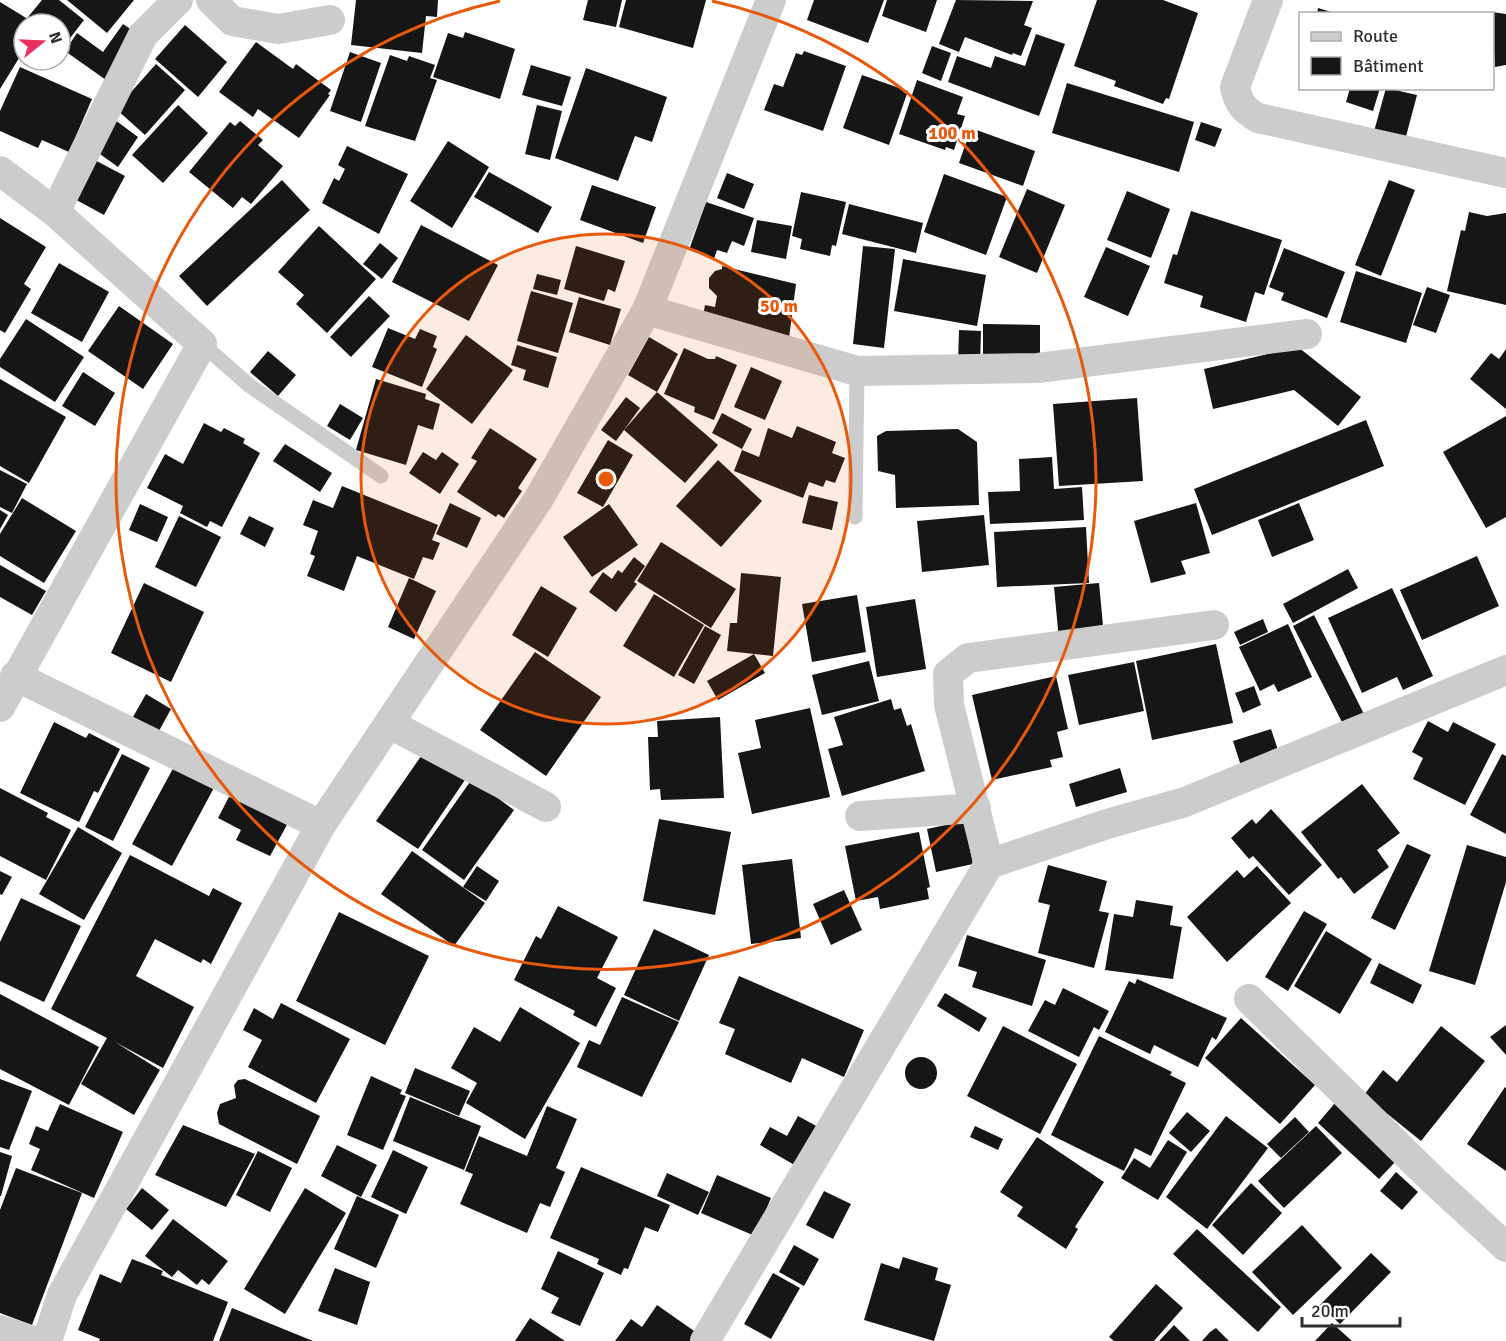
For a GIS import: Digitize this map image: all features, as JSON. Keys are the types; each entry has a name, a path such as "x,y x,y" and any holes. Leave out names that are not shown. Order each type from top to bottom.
{"street":[{"path":"55,212 143,35 178,0"},
{"path":"211,0 232,21 278,29 330,20"},
{"path":"47,1341 62,1295 321,825 538,500 647,310 771,0"},
{"path":"1268,0 1235,87 1237,100 1245,111 1258,118 1506,174"},
{"path":"0,171 55,212 202,344 15,676 0,707"},
{"path":"647,310 857,371 1038,368 1307,334"},
{"path":"989,864 947,688 948,674 968,658 1214,625"},
{"path":"705,1341 989,864 1107,824 1185,801 1506,670"},
{"path":"15,676 321,825"},
{"path":"390,724 546,807"},
{"path":"860,816 976,808"},
{"path":"1249,999 1433,1180 1506,1247"},
{"path":"0,1330 33,1341"}],"lane":[{"path":"202,344 250,386 381,476"},
{"path":"855,517 857,371"}],"building":[{"path":"42,0 59,0 84,20 72,36 72,12 32,12"},
{"path":"67,0 134,0 107,33"},
{"path":"356,0 438,0 437,17 426,16 422,53 351,45"},
{"path":"588,0 622,0 616,27 583,20"},
{"path":"626,0 706,0 693,48 619,27"},
{"path":"814,0 884,0 868,43 807,20"},
{"path":"887,0 937,0 926,32 882,16"},
{"path":"956,0 1033,1 1024,25 1032,28 1021,56 1013,53 1012,55 965,37 959,52 939,44"},
{"path":"1097,0 1163,0 1198,13 1169,99 1166,98 1163,104 1114,86 1116,81 1074,66"},
{"path":"0,2 16,12 12,12 12,70 0,89"},
{"path":"1318,8 1332,12 1317,12"},
{"path":"1494,12 1506,14 1506,65 1495,67"},
{"path":"123,24 138,34 106,80 72,56 72,40 77,33 103,52"},
{"path":"185,25 227,62 198,97 155,59"},
{"path":"465,32 515,49 500,99 433,77 448,33 463,38"},
{"path":"1036,34 1065,44 1039,116 948,82 957,56 991,68 995,56 1025,66"},
{"path":"256,42 293,69 296,64 331,90 328,94 330,95 299,138 258,109 253,117 219,92"},
{"path":"932,46 951,53 941,81 922,73"},
{"path":"804,51 846,66 823,131 764,110 774,84 783,87 796,53 802,55"},
{"path":"350,52 381,63 361,122 330,111"},
{"path":"390,55 407,61 409,56 435,65 430,78 437,80 415,141 365,126"},
{"path":"156,64 185,90 145,135 116,109"},
{"path":"531,65 571,77 562,106 522,95"},
{"path":"586,68 667,97 652,142 635,136 618,181 555,158"},
{"path":"18,72 31,72 92,99 69,152 42,140 38,148 0,131 0,111"},
{"path":"862,75 908,91 889,145 843,128"},
{"path":"917,80 963,97 957,114 965,116 954,150 946,147 945,150 899,134"},
{"path":"1067,83 1194,122 1179,172 1052,133"},
{"path":"1349,90 1379,90 1373,111 1346,102"},
{"path":"1385,90 1417,95 1404,144 1373,135"},
{"path":"178,105 208,133 163,183 132,155"},
{"path":"537,105 562,111 550,160 525,154"},
{"path":"115,120 138,137 118,167 93,149"},
{"path":"240,121 263,140 258,145 283,166 251,204 242,197 233,208 189,172 230,122 235,126"},
{"path":"1201,122 1222,129 1215,147 1195,140"},
{"path":"971,128 1035,151 1023,186 959,163"},
{"path":"448,141 489,167 452,228 410,201"},
{"path":"347,146 408,174 379,234 322,203 334,178 339,181 345,169 338,165"},
{"path":"89,157 125,176 104,215 69,196"},
{"path":"489,172 552,207 538,233 474,197"},
{"path":"727,173 754,184 744,209 717,198"},
{"path":"944,174 1007,197 986,255 924,232"},
{"path":"282,180 310,210 207,306 179,276"},
{"path":"1389,180 1415,190 1381,276 1355,265"},
{"path":"592,185 656,207 643,243 580,220"},
{"path":"1027,189 1065,205 1037,273 999,257"},
{"path":"1127,191 1170,209 1151,258 1107,240"},
{"path":"801,192 846,202 836,246 832,245 830,256 800,249 802,239 792,236"},
{"path":"706,202 754,218 744,246 732,241 727,253 717,250 714,259 689,250"},
{"path":"849,204 923,223 916,253 842,234"},
{"path":"1191,211 1282,240 1264,295 1255,292 1246,322 1200,307 1203,296 1164,283 1173,254 1177,255"},
{"path":"1469,212 1487,216 1506,213 1506,305 1447,291 1461,230 1465,231"},
{"path":"0,218 46,247 24,284 31,289 5,333 0,330"},
{"path":"757,220 792,226 786,259 751,252"},
{"path":"421,225 498,265 469,321 392,282"},
{"path":"319,226 376,279 327,333 296,304 304,295 278,272"},
{"path":"380,243 398,258 382,279 363,264"},
{"path":"576,246 625,261 615,292 608,289 604,301 564,289"},
{"path":"863,246 895,249 884,348 853,344"},
{"path":"1106,247 1150,266 1128,316 1084,297"},
{"path":"1284,248 1345,272 1327,318 1281,300 1284,293 1269,287"},
{"path":"903,259 986,275 977,326 894,311"},
{"path":"59,263 109,292 82,342 31,313"},
{"path":"722,266 796,284 789,338 702,321 705,305 715,307 717,296 709,288 709,278 715,271 722,269"},
{"path":"1356,271 1422,293 1406,343 1340,322"},
{"path":"537,274 561,280 557,295 533,289"},
{"path":"1427,287 1450,295 1436,333 1413,325"},
{"path":"531,291 573,303 558,353 517,341"},
{"path":"369,296 390,316 351,357 330,337"},
{"path":"579,297 621,309 610,345 569,332"},
{"path":"119,306 173,344 143,389 88,351"},
{"path":"26,319 84,357 55,402 0,367 0,359"},
{"path":"983,324 1040,325 1040,358 983,357"},
{"path":"388,328 415,339 420,329 437,336 433,347 437,349 422,387 372,367"},
{"path":"959,330 981,331 980,364 958,363"},
{"path":"466,335 513,370 472,424 426,389"},
{"path":"649,337 678,354 657,392 628,375"},
{"path":"517,345 557,357 548,388 523,380 526,370 511,365"},
{"path":"1298,347 1361,397 1338,426 1294,390 1213,409 1204,369"},
{"path":"684,348 708,359 715,359 716,356 737,365 714,420 694,412 695,407 664,394"},
{"path":"1506,349 1506,409 1470,379 1491,353 1499,359"},
{"path":"268,351 296,375 278,396 250,372"},
{"path":"751,367 782,381 765,420 734,407"},
{"path":"83,372 115,393 95,426 62,406"},
{"path":"0,379 66,417 29,483 0,466"},
{"path":"376,379 426,394 425,399 440,404 433,430 418,425 406,465 356,450"},
{"path":"657,392 718,445 685,483 624,430"},
{"path":"626,397 640,408 616,441 601,430"},
{"path":"1137,398 1143,481 1059,486 1053,404"},
{"path":"340,404 363,418 350,440 327,426"},
{"path":"722,413 752,429 742,449 712,433"},
{"path":"1506,416 1506,517 1486,528 1443,452"},
{"path":"1366,420 1384,466 1212,535 1194,489"},
{"path":"204,423 221,432 224,428 245,439 243,443 260,453 222,527 210,521 207,527 180,513 183,506 147,488 165,454 183,464"},
{"path":"797,426 836,442 832,453 845,458 835,483 826,480 823,487 809,482 803,498 734,471 742,450 759,457 768,428 792,438"},
{"path":"490,428 537,459 518,488 522,491 504,518 498,514 496,517 457,492 477,461 471,458"},
{"path":"958,429 977,442 979,505 896,508 895,475 878,471 877,436 886,431"},
{"path":"608,440 633,455 603,507 577,493"},
{"path":"285,444 332,473 320,492 273,461"},
{"path":"423,452 436,460 442,452 459,464 440,494 409,473"},
{"path":"1052,457 1054,489 1082,487 1084,520 990,524 988,492 1020,491 1019,459"},
{"path":"718,460 762,501 721,547 676,506"},
{"path":"0,470 27,484 12,513 0,507"},
{"path":"342,486 438,525 432,540 440,543 433,560 423,557 414,579 357,556 344,591 307,576 315,556 310,554 318,531 303,525 313,500 333,508"},
{"path":"809,495 838,502 832,530 802,523"},
{"path":"22,498 76,531 44,583 0,556 0,534"},
{"path":"450,503 481,518 467,548 436,534"},
{"path":"1196,503 1210,553 1181,561 1186,574 1151,583 1134,521"},
{"path":"1299,503 1314,540 1272,557 1258,520"},
{"path":"140,504 168,517 157,542 129,530"},
{"path":"609,504 638,545 592,577 563,537"},
{"path":"0,510 8,515 0,529"},
{"path":"984,515 989,565 922,572 917,521"},
{"path":"179,516 221,537 196,587 155,567"},
{"path":"249,516 274,528 265,547 240,534"},
{"path":"1086,527 1089,583 997,587 994,532"},
{"path":"661,542 736,589 711,628 637,581"},
{"path":"1477,556 1499,606 1422,640 1400,590"},
{"path":"634,557 645,566 634,582 637,584 616,612 589,592 603,572 612,579 618,570 622,573"},
{"path":"0,565 46,591 32,615 0,597"},
{"path":"1348,569 1358,588 1293,623 1283,604"},
{"path":"741,573 781,577 773,656 727,651 730,623 737,623"},
{"path":"409,578 436,591 414,639 388,627"},
{"path":"144,583 204,612 171,682 111,653"},
{"path":"1099,583 1104,636 1059,640 1054,587"},
{"path":"541,586 577,608 548,657 512,635"},
{"path":"1392,588 1433,676 1403,690 1397,677 1362,693 1328,618"},
{"path":"654,594 704,625 674,677 623,646"},
{"path":"857,595 866,652 812,662 802,604"},
{"path":"915,599 926,669 877,677 866,607"},
{"path":"1314,615 1366,718 1345,728 1293,626"},
{"path":"1263,619 1268,632 1240,645 1234,632"},
{"path":"1288,624 1312,677 1278,692 1274,684 1260,691 1239,647"},
{"path":"705,626 721,635 694,684 678,675"},
{"path":"1216,644 1233,723 1152,740 1136,661"},
{"path":"535,652 601,697 546,776 480,730"},
{"path":"754,654 765,673 718,700 707,681"},
{"path":"869,661 879,701 822,715 812,675"},
{"path":"1134,662 1144,711 1079,725 1068,675"},
{"path":"1056,676 1068,729 1057,732 1063,757 1050,760 1052,767 992,780 972,695"},
{"path":"1254,686 1261,705 1243,713 1235,693"},
{"path":"146,694 171,709 159,731 133,717"},
{"path":"891,699 894,710 901,708 907,726 911,724 925,771 842,796 828,749 843,745 834,717"},
{"path":"810,708 830,797 752,814 738,753 761,748 755,720"},
{"path":"720,717 724,798 661,800 660,789 650,790 648,737 658,737 657,721"},
{"path":"1428,721 1448,732 1453,722 1496,744 1465,805 1413,779 1423,758 1412,752"},
{"path":"54,722 86,738 89,733 120,749 98,793 94,791 79,822 20,793"},
{"path":"1271,729 1279,753 1241,766 1233,741"},
{"path":"426,749 467,777 418,849 376,821"},
{"path":"122,754 150,768 113,841 85,827"},
{"path":"1502,754 1506,756 1506,834 1470,815"},
{"path":"176,763 216,784 172,866 132,844"},
{"path":"1120,768 1127,792 1076,807 1069,784"},
{"path":"472,779 514,810 464,880 422,850"},
{"path":"1362,784 1400,833 1377,850 1389,867 1354,894 1341,877 1338,879 1301,832"},
{"path":"0,788 48,813 46,817 71,830 46,880 0,856"},
{"path":"232,791 289,821 270,856 236,840 241,830 218,818"},
{"path":"1271,809 1322,865 1289,895 1253,856 1249,859 1231,838 1252,819 1256,824"},
{"path":"659,819 731,832 715,915 643,901"},
{"path":"964,821 973,864 936,872 927,829"},
{"path":"78,827 122,853 84,920 39,894"},
{"path":"919,832 930,887 927,888 929,899 880,909 878,897 856,901 845,846"},
{"path":"1407,844 1431,855 1395,930 1371,918"},
{"path":"1467,845 1506,857 1506,882 1475,985 1429,971"},
{"path":"412,851 485,903 454,946 381,894"},
{"path":"130,855 209,896 213,888 242,903 211,964 203,959 201,963 155,939 136,976 194,1007 163,1068 115,1042 160,1070 134,1115 81,1084 107,1038 51,1009"},
{"path":"792,859 801,938 751,944 742,865"},
{"path":"1048,865 1107,881 1099,911 1109,913 1094,968 1038,953 1050,905 1038,902"},
{"path":"477,866 499,881 486,901 463,887"},
{"path":"1257,866 1291,903 1227,962 1187,917 1237,870 1244,878"},
{"path":"0,871 12,877 2,895 0,894"},
{"path":"844,890 862,930 831,945 813,904"},
{"path":"21,898 81,926 44,1002 0,981 0,942"},
{"path":"1136,900 1173,906 1170,925 1182,927 1173,979 1105,970 1114,914 1133,917"},
{"path":"558,906 618,937 597,978 616,988 596,1027 573,1015 575,1011 514,980 536,936 541,939"},
{"path":"1304,911 1327,924 1288,991 1265,977"},
{"path":"339,912 429,956 385,1045 296,1001"},
{"path":"654,929 709,955 679,1021 624,995"},
{"path":"1326,931 1372,959 1340,1014 1294,986"},
{"path":"967,935 1046,960 1032,1006 972,987 977,972 958,966"},
{"path":"1379,963 1422,985 1413,1004 1370,983"},
{"path":"739,976 864,1030 844,1077 802,1058 791,1083 725,1054 735,1029 719,1023"},
{"path":"1137,979 1227,1018 1216,1040 1212,1037 1198,1067 1154,1045 1150,1054 1105,1032 1129,981 1135,984"},
{"path":"1063,988 1109,1011 1099,1030 1094,1027 1079,1057 1028,1031 1045,1000 1055,1005"},
{"path":"945,993 987,1018 979,1032 937,1006"},
{"path":"0,994 99,1047 69,1105 0,1069"},
{"path":"622,997 679,1022 642,1097 577,1067 589,1040 600,1045"},
{"path":"281,1003 350,1039 316,1103 248,1067 262,1040 243,1030 254,1008 273,1019"},
{"path":"520,1007 580,1043 525,1139 466,1103 477,1083 451,1068 474,1027 500,1042"},
{"path":"1241,1018 1315,1085 1280,1124 1205,1058"},
{"path":"1506,1025 1506,1055 1490,1037"},
{"path":"1003,1026 1077,1064 1040,1134 967,1096"},
{"path":"1441,1026 1485,1061 1421,1141 1364,1095 1383,1070 1397,1082"},
{"path":"1099,1036 1172,1072 1170,1075 1186,1083 1151,1156 1135,1148 1124,1171 1051,1135"},
{"path":"921,1057 932,1062 937,1073 932,1084 921,1089 910,1084 905,1073 910,1062"},
{"path":"415,1068 470,1091 459,1116 405,1093"},
{"path":"371,1076 402,1090 400,1094 406,1096 383,1150 347,1135"},
{"path":"0,1079 32,1091 9,1150 0,1147"},
{"path":"245,1079 320,1116 297,1164 219,1124 217,1113 220,1104 236,1098 234,1085 238,1080"},
{"path":"1506,1088 1506,1171 1467,1144"},
{"path":"410,1097 481,1126 464,1170 393,1141"},
{"path":"1335,1103 1397,1160 1379,1179 1318,1123"},
{"path":"60,1104 123,1132 94,1198 31,1170 40,1149 29,1144 36,1126 48,1131"},
{"path":"547,1106 577,1119 556,1168 565,1172 550,1207 540,1203 527,1233 460,1204 473,1174 465,1171 479,1136 527,1156"},
{"path":"1187,1112 1210,1131 1191,1152 1169,1133"},
{"path":"798,1116 820,1128 798,1167 760,1145 770,1127 787,1136"},
{"path":"1226,1116 1268,1148 1207,1229 1166,1197"},
{"path":"1295,1117 1309,1132 1281,1158 1267,1144"},
{"path":"183,1125 255,1154 226,1207 155,1175"},
{"path":"975,1126 1003,1139 998,1150 970,1137"},
{"path":"1316,1126 1342,1153 1284,1208 1258,1181"},
{"path":"1037,1137 1104,1182 1075,1227 1078,1229 1066,1249 1017,1216 1023,1207 1000,1192"},
{"path":"1168,1140 1187,1152 1158,1200 1121,1178 1134,1158 1150,1168"},
{"path":"337,1145 377,1165 361,1197 321,1176"},
{"path":"393,1150 428,1167 406,1214 371,1197"},
{"path":"258,1151 292,1168 270,1212 236,1195"},
{"path":"0,1152 12,1156 1,1196 0,1196"},
{"path":"581,1167 670,1205 658,1232 645,1227 628,1269 624,1268 621,1275 597,1264 599,1259 550,1238"},
{"path":"16,1168 82,1193 32,1325 0,1313 0,1210"},
{"path":"1396,1172 1418,1192 1402,1210 1380,1191"},
{"path":"667,1173 709,1192 698,1215 657,1196"},
{"path":"717,1175 771,1198 755,1236 701,1213"},
{"path":"1251,1183 1282,1213 1243,1255 1212,1225"},
{"path":"142,1188 169,1210 152,1230 126,1209"},
{"path":"305,1188 346,1213 285,1314 244,1289"},
{"path":"824,1191 851,1204 833,1239 806,1225"},
{"path":"357,1196 399,1215 376,1268 334,1249"},
{"path":"173,1219 228,1261 209,1285 202,1279 197,1285 178,1270 172,1277 145,1256"},
{"path":"1302,1225 1342,1268 1293,1315 1252,1272"},
{"path":"1197,1229 1281,1307 1258,1332 1173,1254"},
{"path":"794,1245 819,1259 804,1286 779,1272"},
{"path":"558,1251 604,1273 580,1326 551,1313 559,1298 541,1289"},
{"path":"1371,1253 1391,1272 1340,1324 1320,1305"},
{"path":"903,1257 938,1268 935,1280 951,1285 934,1341 864,1320 881,1263 899,1269"},
{"path":"132,1259 163,1271 161,1275 228,1302 213,1341 99,1341 100,1339 78,1330 100,1274 121,1283"},
{"path":"335,1268 370,1282 357,1325 318,1311"},
{"path":"773,1273 800,1288 771,1339 744,1324"},
{"path":"1156,1284 1183,1308 1154,1341 1114,1341 1109,1337"},
{"path":"657,1305 697,1333 692,1341 615,1341 631,1319 642,1327"},
{"path":"232,1308 313,1341 219,1341"},
{"path":"530,1318 565,1341 515,1341"},
{"path":"1332,1323 1352,1341 1315,1341"},
{"path":"1174,1325 1190,1341 1159,1341"},
{"path":"1216,1328 1229,1341 1202,1341 1210,1332"}]}
